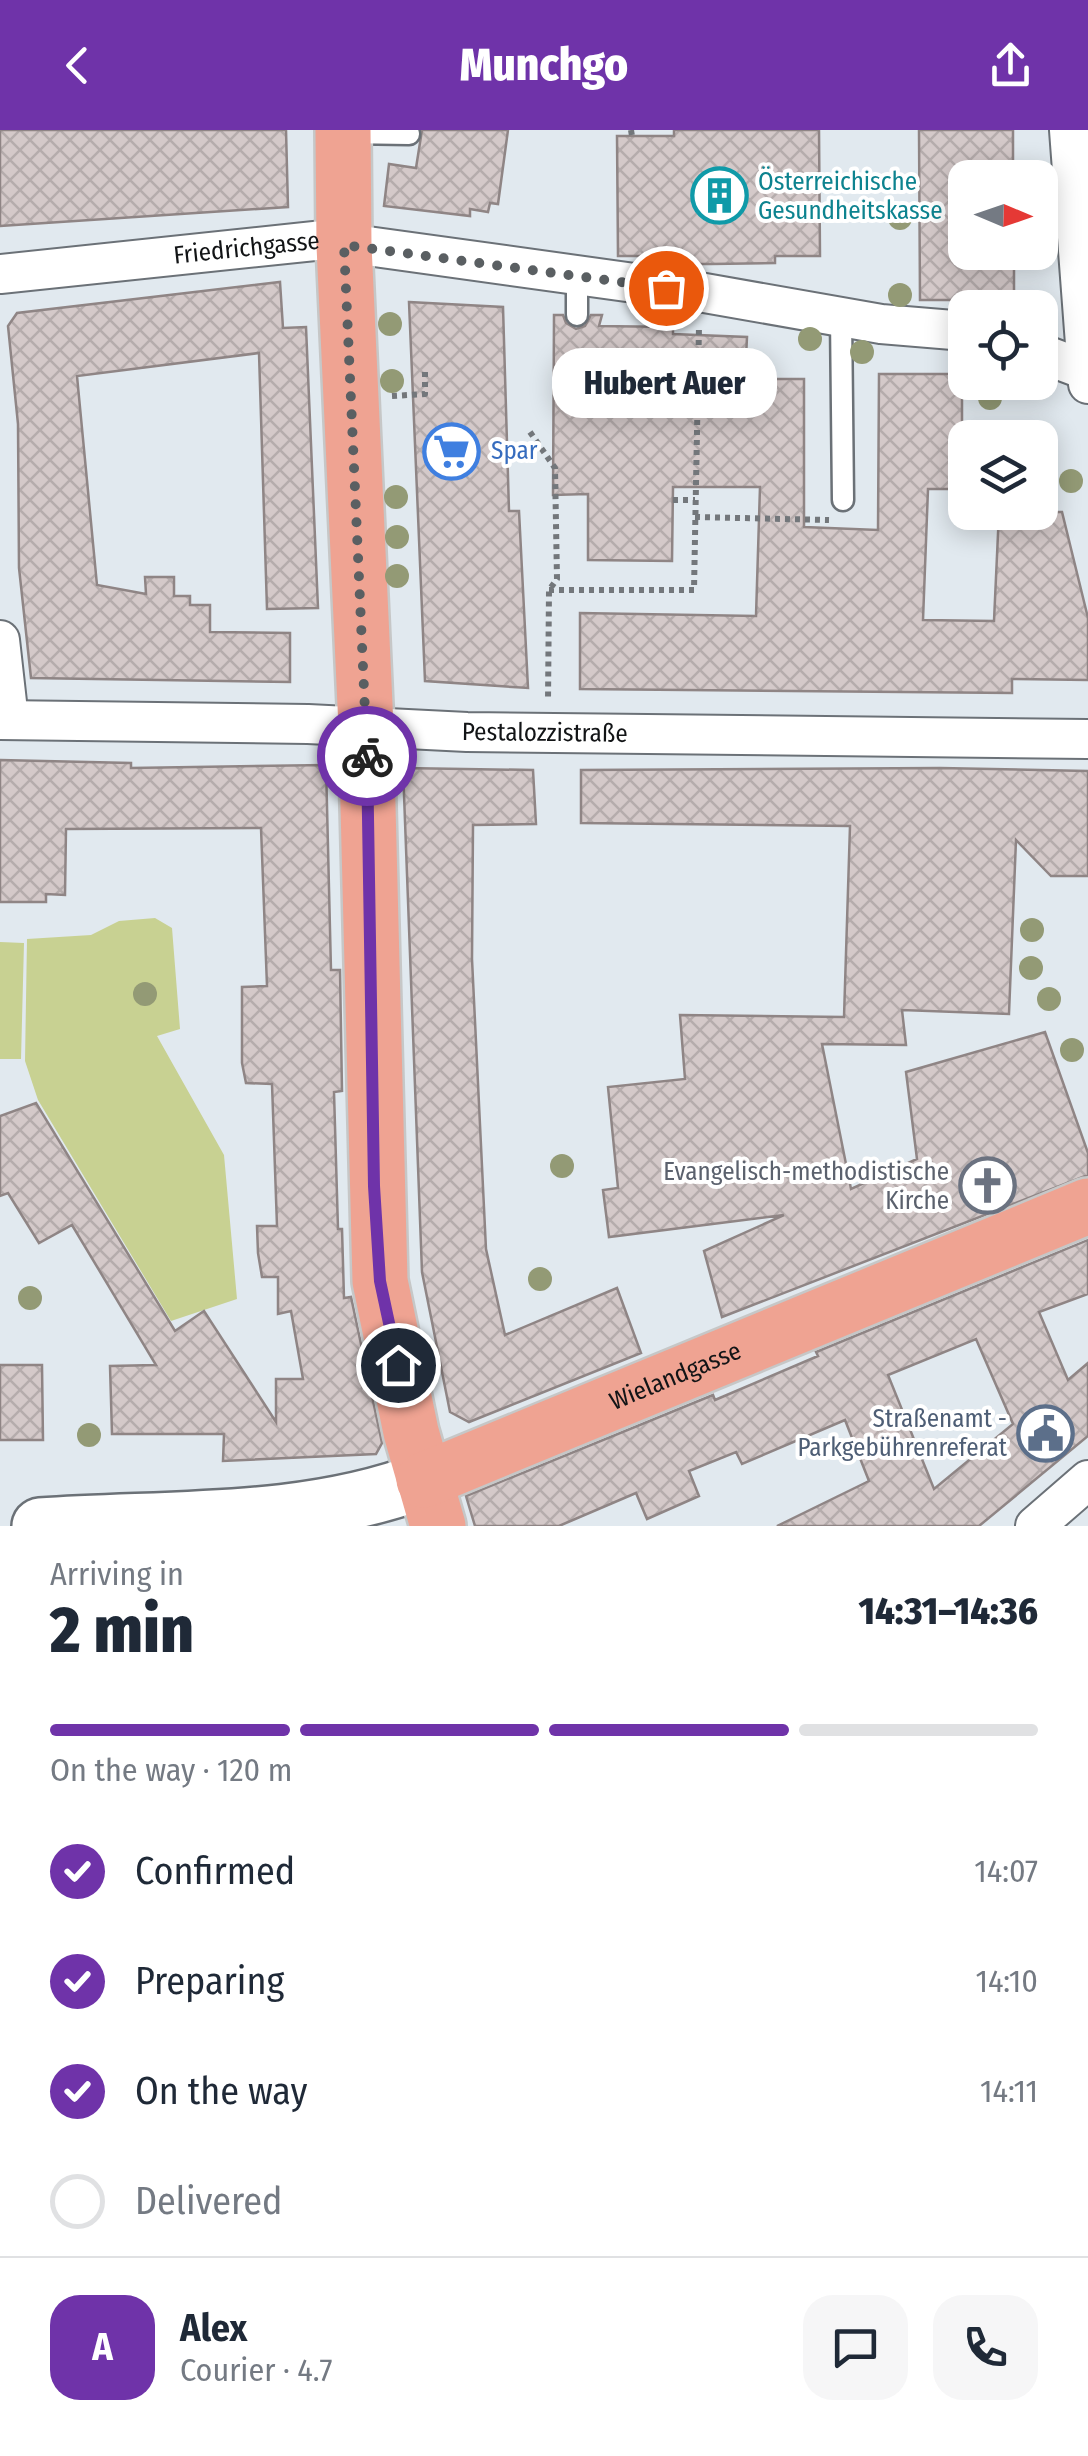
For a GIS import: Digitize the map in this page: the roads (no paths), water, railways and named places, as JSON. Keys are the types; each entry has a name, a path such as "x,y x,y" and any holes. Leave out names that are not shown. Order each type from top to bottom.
{"main road":[{"path":"343,131 344,245 366,727 380,1281 431,1503"},
{"name":"Wielandgasse","path":"40,1526 263,1523 371,1502 431,1503 1088,1206"}],"street":[{"path":"1058,361 1087,375 1069,130"},
{"name":"Friedrichgasse","path":"0,274 305,240 948,329"},
{"path":"0,640 4,720"},
{"name":"Pestalozzistraße","path":"4,720 1088,739"},
{"path":"1035,1526 1088,1480"}],"lane":[{"path":"343,131 409,134"},
{"path":"576,277 577,315"},
{"path":"841,316 843,500"}],"place":[{"name":"Österreichische Gesundheitskasse","path":"719,196"},
{"name":"Hubert Auer","path":"666,288"},
{"name":"Spar","path":"452,451"},
{"name":"Evangelisch-methodistische Kirche","path":"988,1186"},
{"name":"Straßenamt - Parkgebührenreferat","path":"1046,1433"}]}
